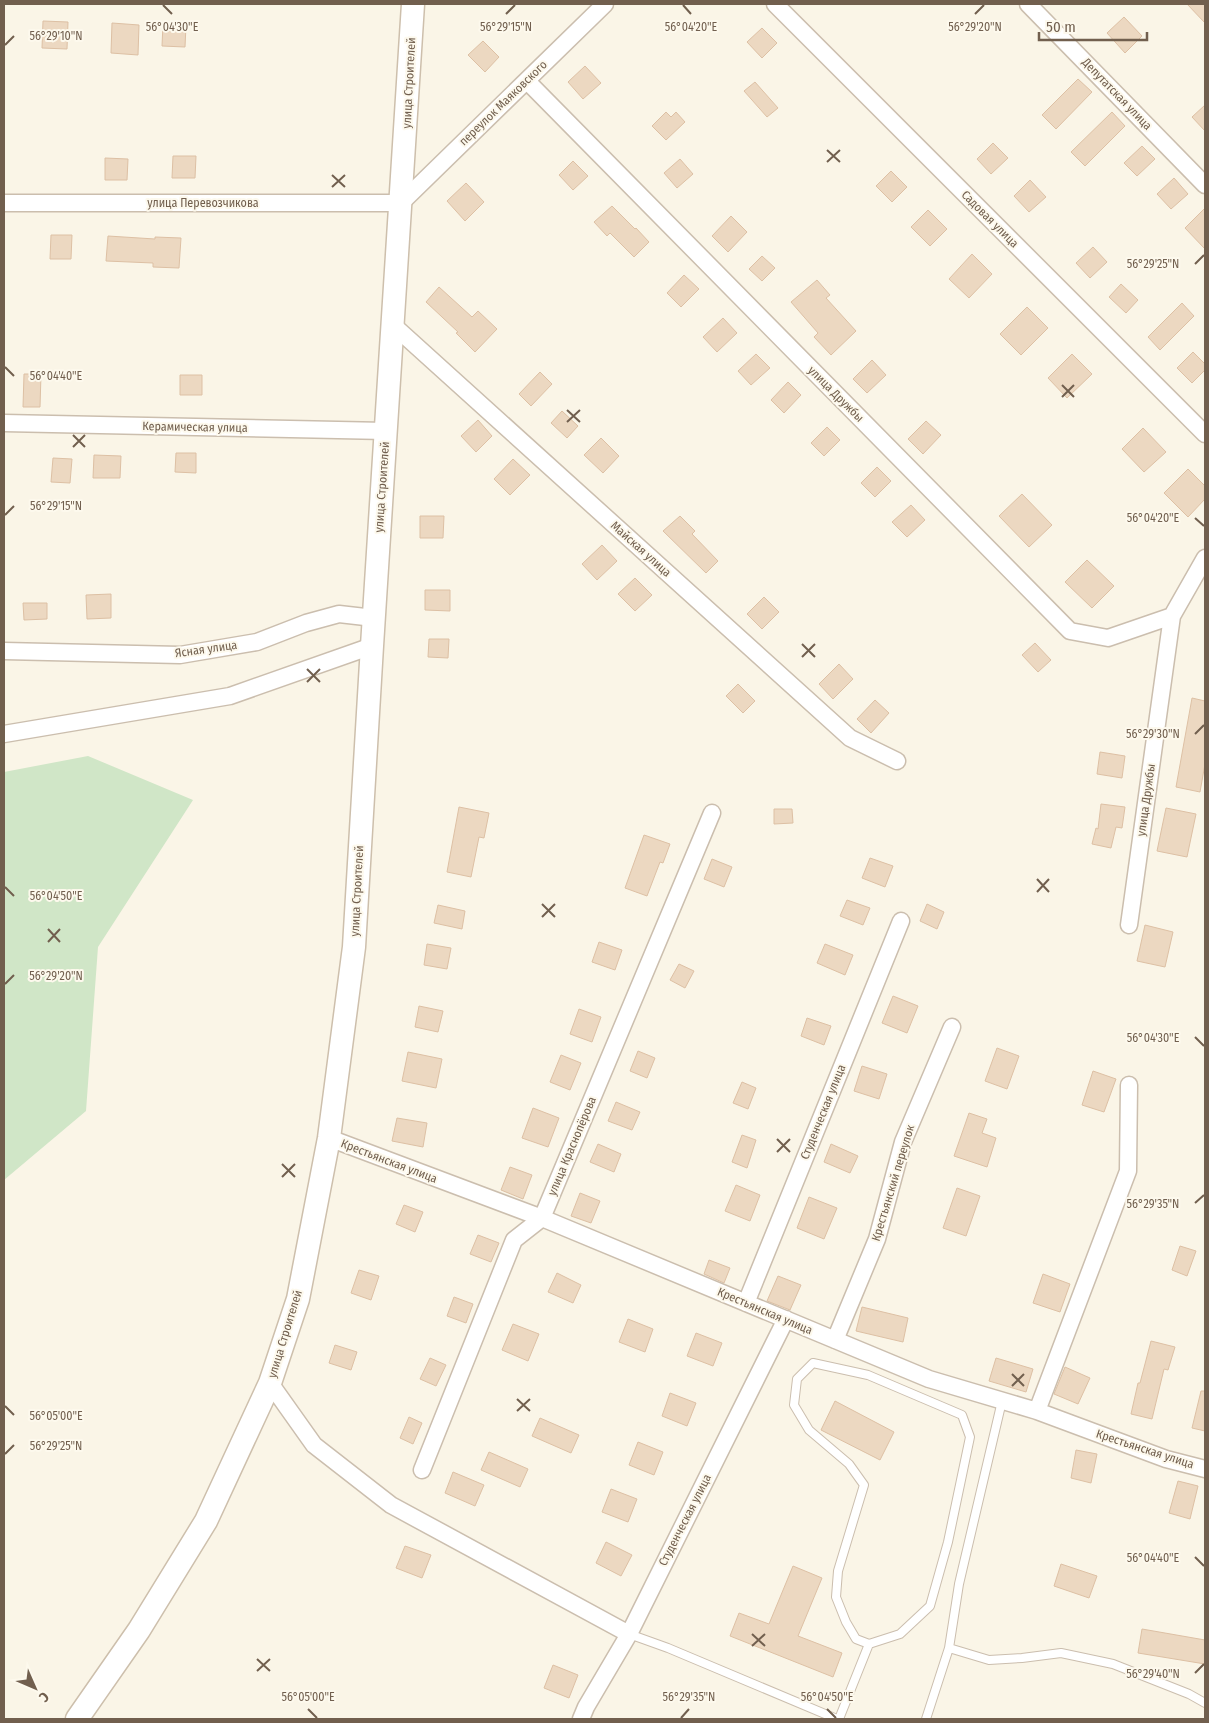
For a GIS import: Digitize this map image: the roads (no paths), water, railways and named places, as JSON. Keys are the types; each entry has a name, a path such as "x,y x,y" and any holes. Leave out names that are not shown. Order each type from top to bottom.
{"street":[{"name":"улица Строителей","path":"78,1719 139,1630 206,1521 270,1383 298,1299 330,1138 354,947 413,4"},
{"name":"переулок Маяковского","path":"401,203 605,4"},
{"name":"Садовая улица","path":"775,4 1205,434"},
{"name":"Депутатская улица","path":"1028,4 1205,185"},
{"name":"улица Дружбы","path":"526,81 1070,631 1108,638 1172,616"},
{"name":"улица Перевозчикова","path":"4,203 401,203"},
{"name":"Майская улица","path":"393,325 850,738 897,761"},
{"name":"Керамическая улица","path":"4,423 386,431"},
{"name":"улица Дружбы","path":"1129,925 1172,616 1205,558"},
{"name":"Ясная улица","path":"4,652 180,655 257,642 306,623 340,614 374,618"},
{"path":"4,734 230,696 372,646"},
{"name":"улица Краснопёрова","path":"422,1470 514,1240 542,1218 712,813"},
{"name":"Студенческая улица","path":"746,1303 901,922"},
{"name":"Крестьянский переулок","path":"835,1340 877,1239 903,1142 952,1027"},
{"path":"1037,1412 1128,1171 1129,1084"},
{"name":"Крестьянская улица","path":"330,1138 542,1218 929,1379 1037,1412 1166,1459 1205,1469"},
{"name":"Студенческая улица","path":"581,1719 586,1707 629,1634 786,1319"},
{"path":"270,1383 314,1445 391,1505 629,1634"}],"lane":[{"path":"629,1634 668,1648 838,1719 869,1644 900,1634 930,1606 948,1542 970,1437 962,1415 868,1375 813,1363 797,1380 794,1405 809,1430 849,1464 864,1485 838,1571 836,1597 846,1622 856,1639 869,1644"},
{"path":"926,1719 949,1648 959,1584 1002,1401"},
{"path":"949,1648 989,1660 1061,1653 1113,1664 1189,1694 1205,1703"}]}
